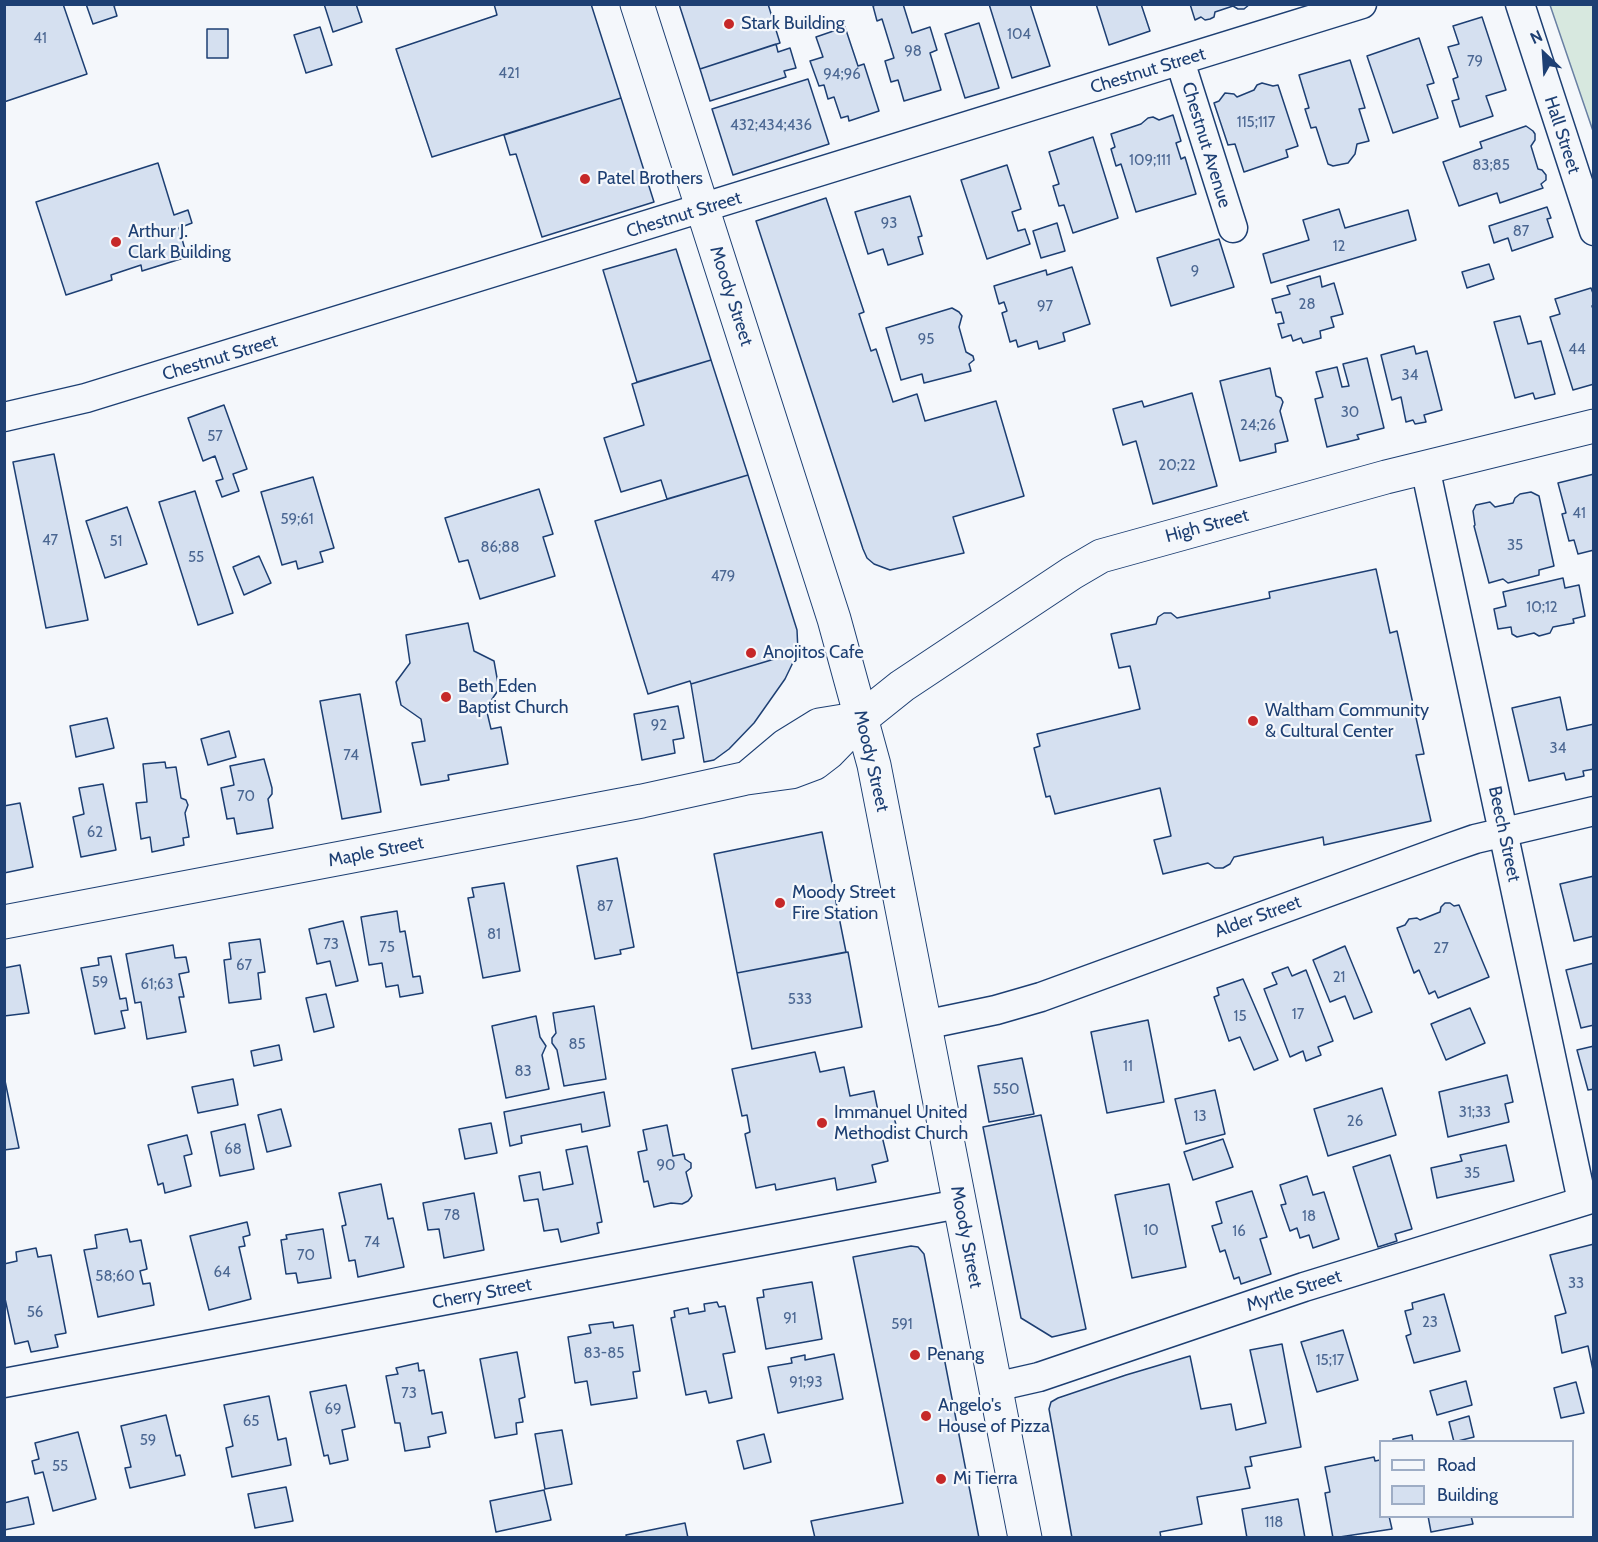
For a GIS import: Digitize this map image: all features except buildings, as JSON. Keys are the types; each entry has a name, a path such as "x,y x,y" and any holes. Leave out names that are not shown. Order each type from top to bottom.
{"main road":[{"name":"Moody Street","path":"637,4 832,612 874,765 1025,1538"},
{"name":"High Street","path":"862,718 902,686 1101,556 1425,467 1593,426"},
{"name":"Maple Street","path":"4,922 642,801 747,778 784,746 819,725 862,718"}],"street":[{"name":"Chestnut Street","path":"4,417 86,399 1362,4"},
{"name":"Hall Street","path":"1520,4 1593,231"},
{"name":"Chestnut Avenue","path":"1180,61 1233,228"},
{"name":"Beech Street","path":"1425,467 1503,833 1588,1200"},
{"name":"Alder Street","path":"924,1025 996,1010 1041,997 1452,847 1593,811"},
{"name":"Myrtle Street","path":"995,1387 1039,1377 1324,1281 1588,1200"},
{"name":"Cherry Street","path":"4,1383 959,1204"}],"shaded area":[{"path":"1550,5 1593,5 1593,131"}],"place":[{"name":"Stark Building","path":"729,24"},
{"name":"Patel Brothers","path":"585,179"},
{"name":"Arthur J. Clark Building","path":"116,242"},
{"name":"Anojitos Cafe","path":"751,653"},
{"name":"Beth Eden Baptist Church","path":"446,697"},
{"name":"Waltham Community & Cultural Center","path":"1253,721"},
{"name":"Moody Street Fire Station","path":"780,903"},
{"name":"Immanuel United Methodist Church","path":"822,1123"},
{"name":"Penang","path":"915,1355"},
{"name":"Angelo's House of Pizza","path":"926,1416"},
{"name":"Mi Tierra","path":"941,1479"}]}
